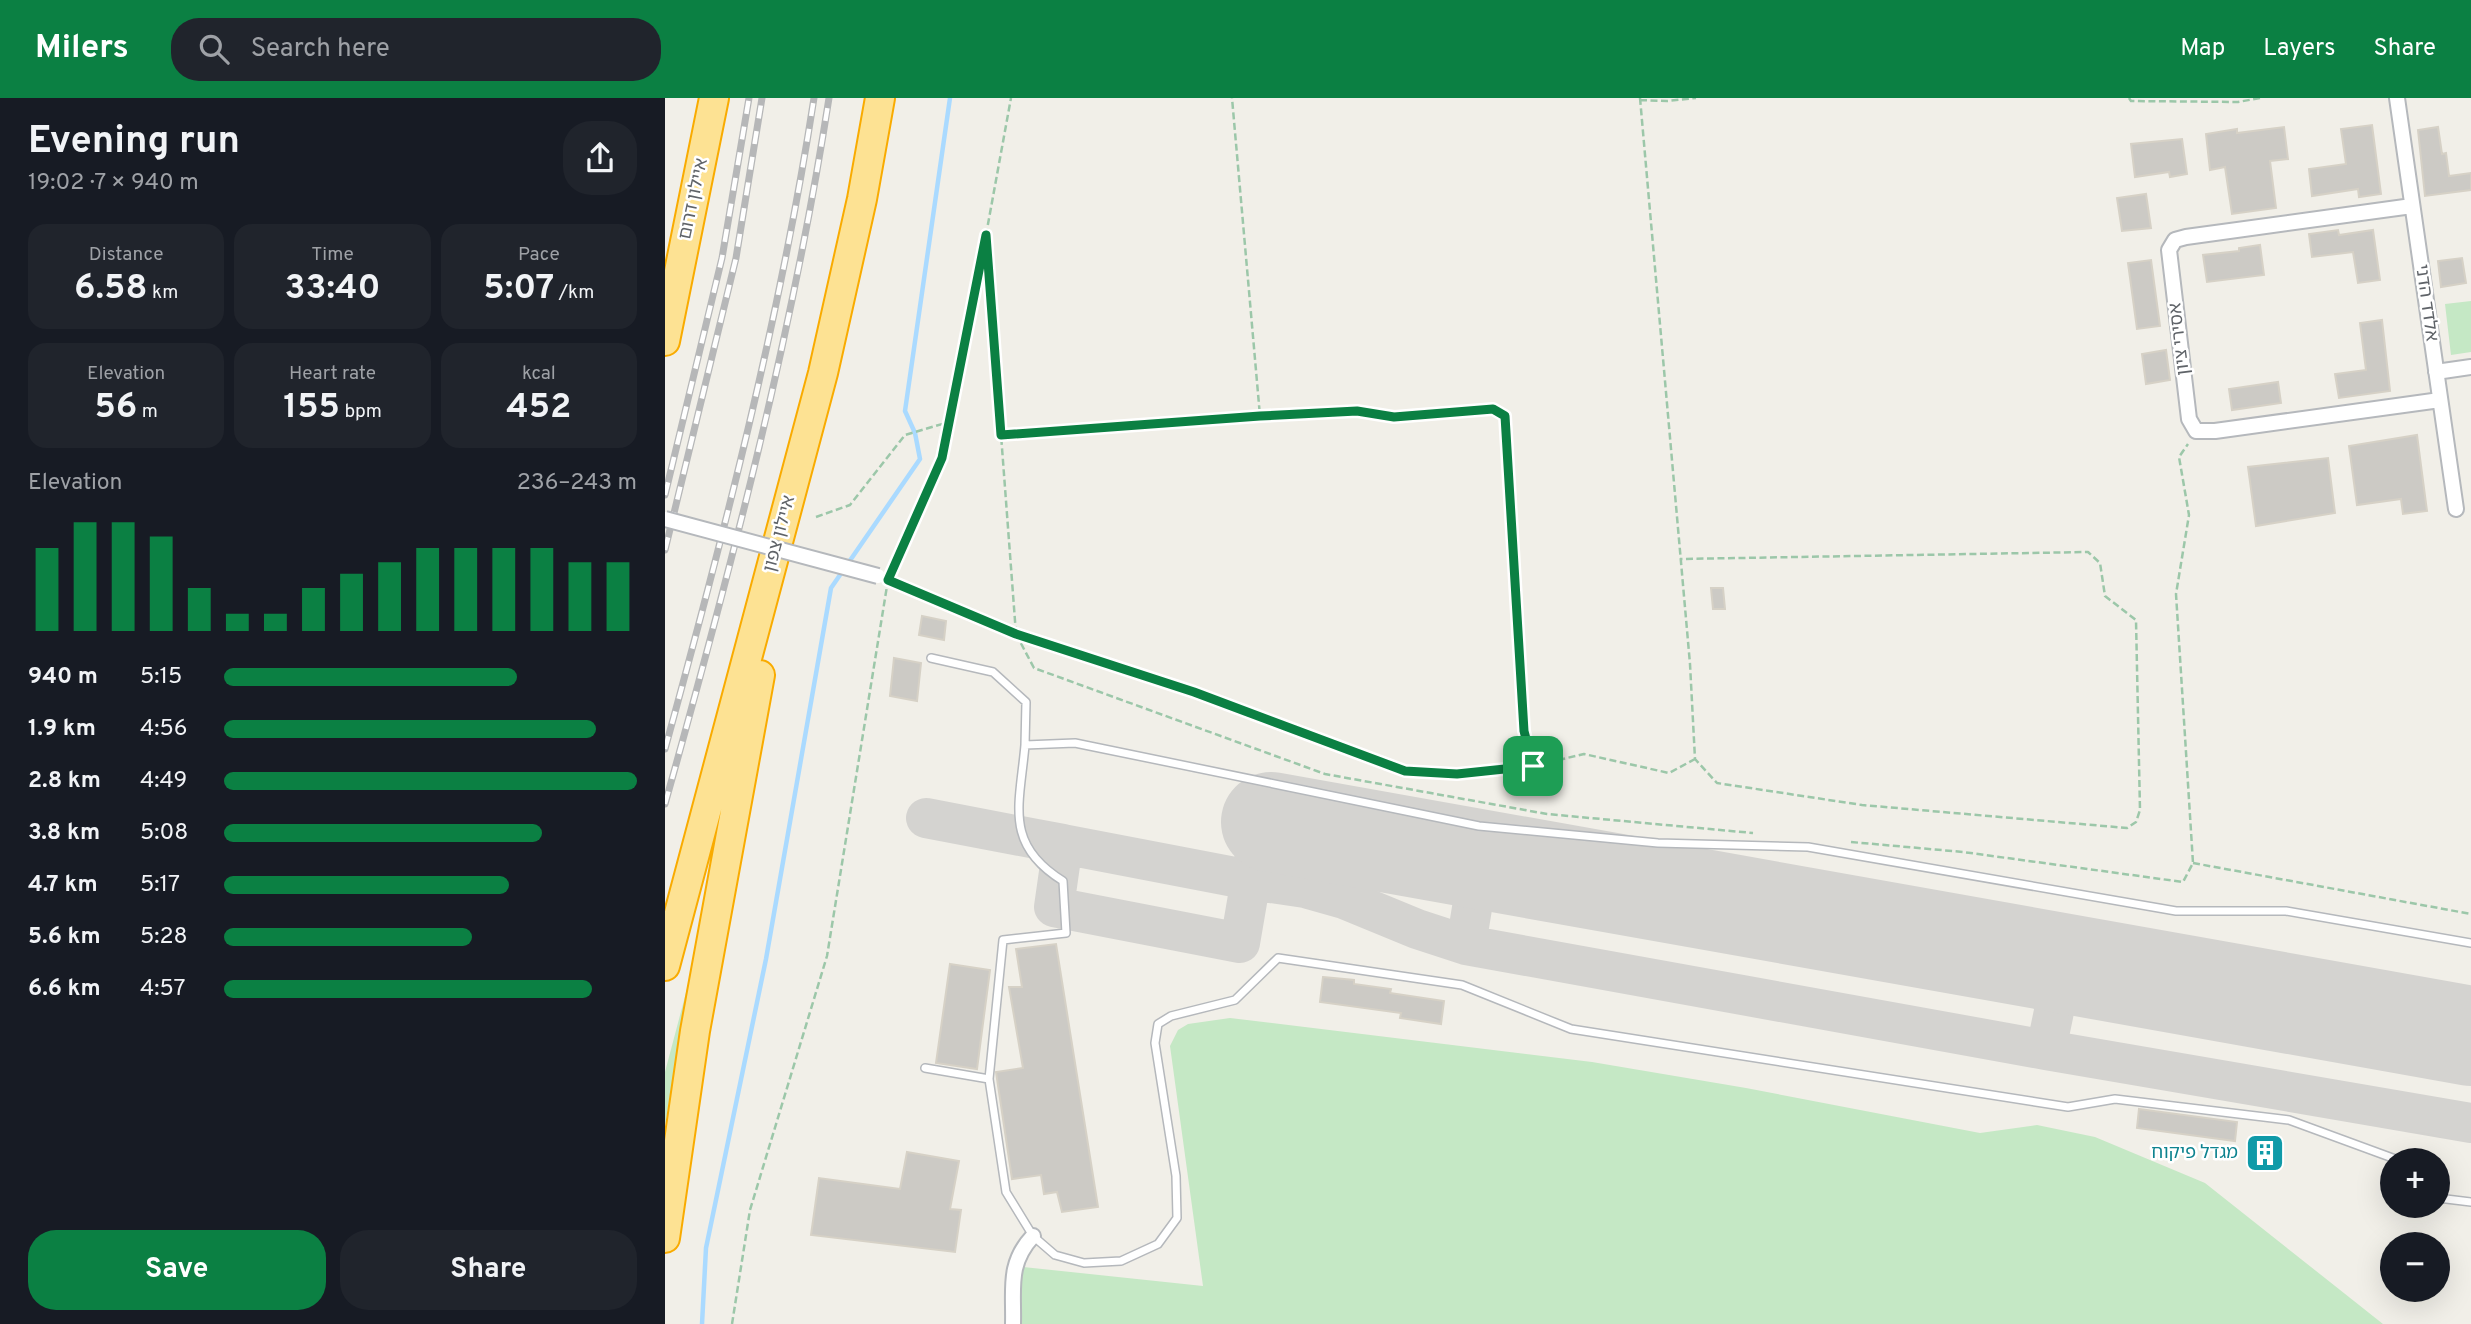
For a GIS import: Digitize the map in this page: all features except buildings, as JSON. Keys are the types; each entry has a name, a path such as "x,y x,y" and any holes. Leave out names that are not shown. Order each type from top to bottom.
{"highway":[{"name":"איילון דרום","path":"665,341 714,98"},
{"name":"איילון צפון","path":"665,966 823,373 862,199 880,98"},
{"path":"665,1238 695,1031 794,484"}],"street":[{"name":"אלדד הדני","path":"2397,98 2456,509"},
{"name":"אסירי ציון","path":"2412,206 2175,240 2169,250 2189,419 2196,431 2215,431 2440,400"},
{"path":"2436,372 2471,367"},
{"path":"665,519 883,578"},
{"path":"1013,1324 1014,1266 1019,1253 1033,1236"}],"lane":[{"path":"931,658 993,672 1026,702 1018,825 1029,851 1047,871 1063,881 1066,933 1003,940 989,1079 1006,1192 1033,1236 1055,1255 1084,1263 1121,1261 1158,1244 1177,1218 1175,1177 1155,1044 1158,1024 1171,1016 1235,1000 1278,958 1462,985 1571,1029 2068,1107 2115,1099 2289,1120 2380,1153"},
{"path":"1025,745 1075,743 1479,826 1658,843 1808,847 2176,911 2286,911 2471,943"},
{"path":"925,1068 989,1079"},
{"path":"2450,1199 2471,1202"}],"path":[{"path":"732,1324 750,1210 827,956 883,578 942,458 1011,98"},
{"path":"1232,98 1260,416"},
{"path":"1680,559 2088,552 2100,563 2105,596 2136,620 2140,810 2136,822 2127,828 1862,805 1717,783 1695,759 1690,664 1680,559 1640,99 1696,98"},
{"path":"2129,98 2131,102 2238,102 2260,98"},
{"path":"986,235 1016,634 1034,668 1325,774 1547,814 1755,833"},
{"path":"1001,435 1357,411 1394,417 1493,409 1505,416 1524,731 1533,766"},
{"path":"816,517 850,505 905,435 949,422"},
{"path":"1839,841 1963,852 2183,882 2193,863 2176,594 2189,515 2179,457"},
{"path":"883,578 1016,634 1194,692 1405,771 1457,774 1533,766 1584,754 1669,772 1695,759"},
{"path":"2193,863 2471,914"}],"green space":[{"path":"2471,301 2471,352 2451,355 2445,304"},
{"path":"692,970 665,1125 665,1072"},
{"path":"1230,1018 1592,1062 1746,1088 1980,1133 2037,1125 2095,1137 2205,1183 2383,1324 1015,1324 1014,1266 1203,1286 1170,1046 1178,1030 1188,1024"}],"waterway":[{"path":"702,1324 706,1248 766,959 831,588 920,459 915,433 905,411 950,98"}],"taxiway":[{"path":"926,818 1250,880 1305,888 1344,899 1417,929 1466,945 2046,1050 2471,1123"},
{"path":"1036,839 1063,844 1054,907 1240,943 1254,861 1271,822"},
{"path":"1466,945 1480,859"},
{"path":"2046,1050 2064,963"}],"runway":[{"path":"1271,822 2471,1036"}],"railway":[{"path":"665,495 722,258 749,98"},
{"path":"665,550 736,258 762,98"},
{"path":"665,749 749,425 785,262 814,98"},
{"path":"665,804 736,542 778,365 797,277 829,98"}],"place":[{"name":"מגדל פיקוח","path":"2265,1153"}],"route":[{"path":"986,235 1001,435 1357,411 1394,417 1493,409 1505,416 1524,731 1533,766 1457,774 1405,771 1194,692 1016,634 888,580 942,458 986,235"}]}
